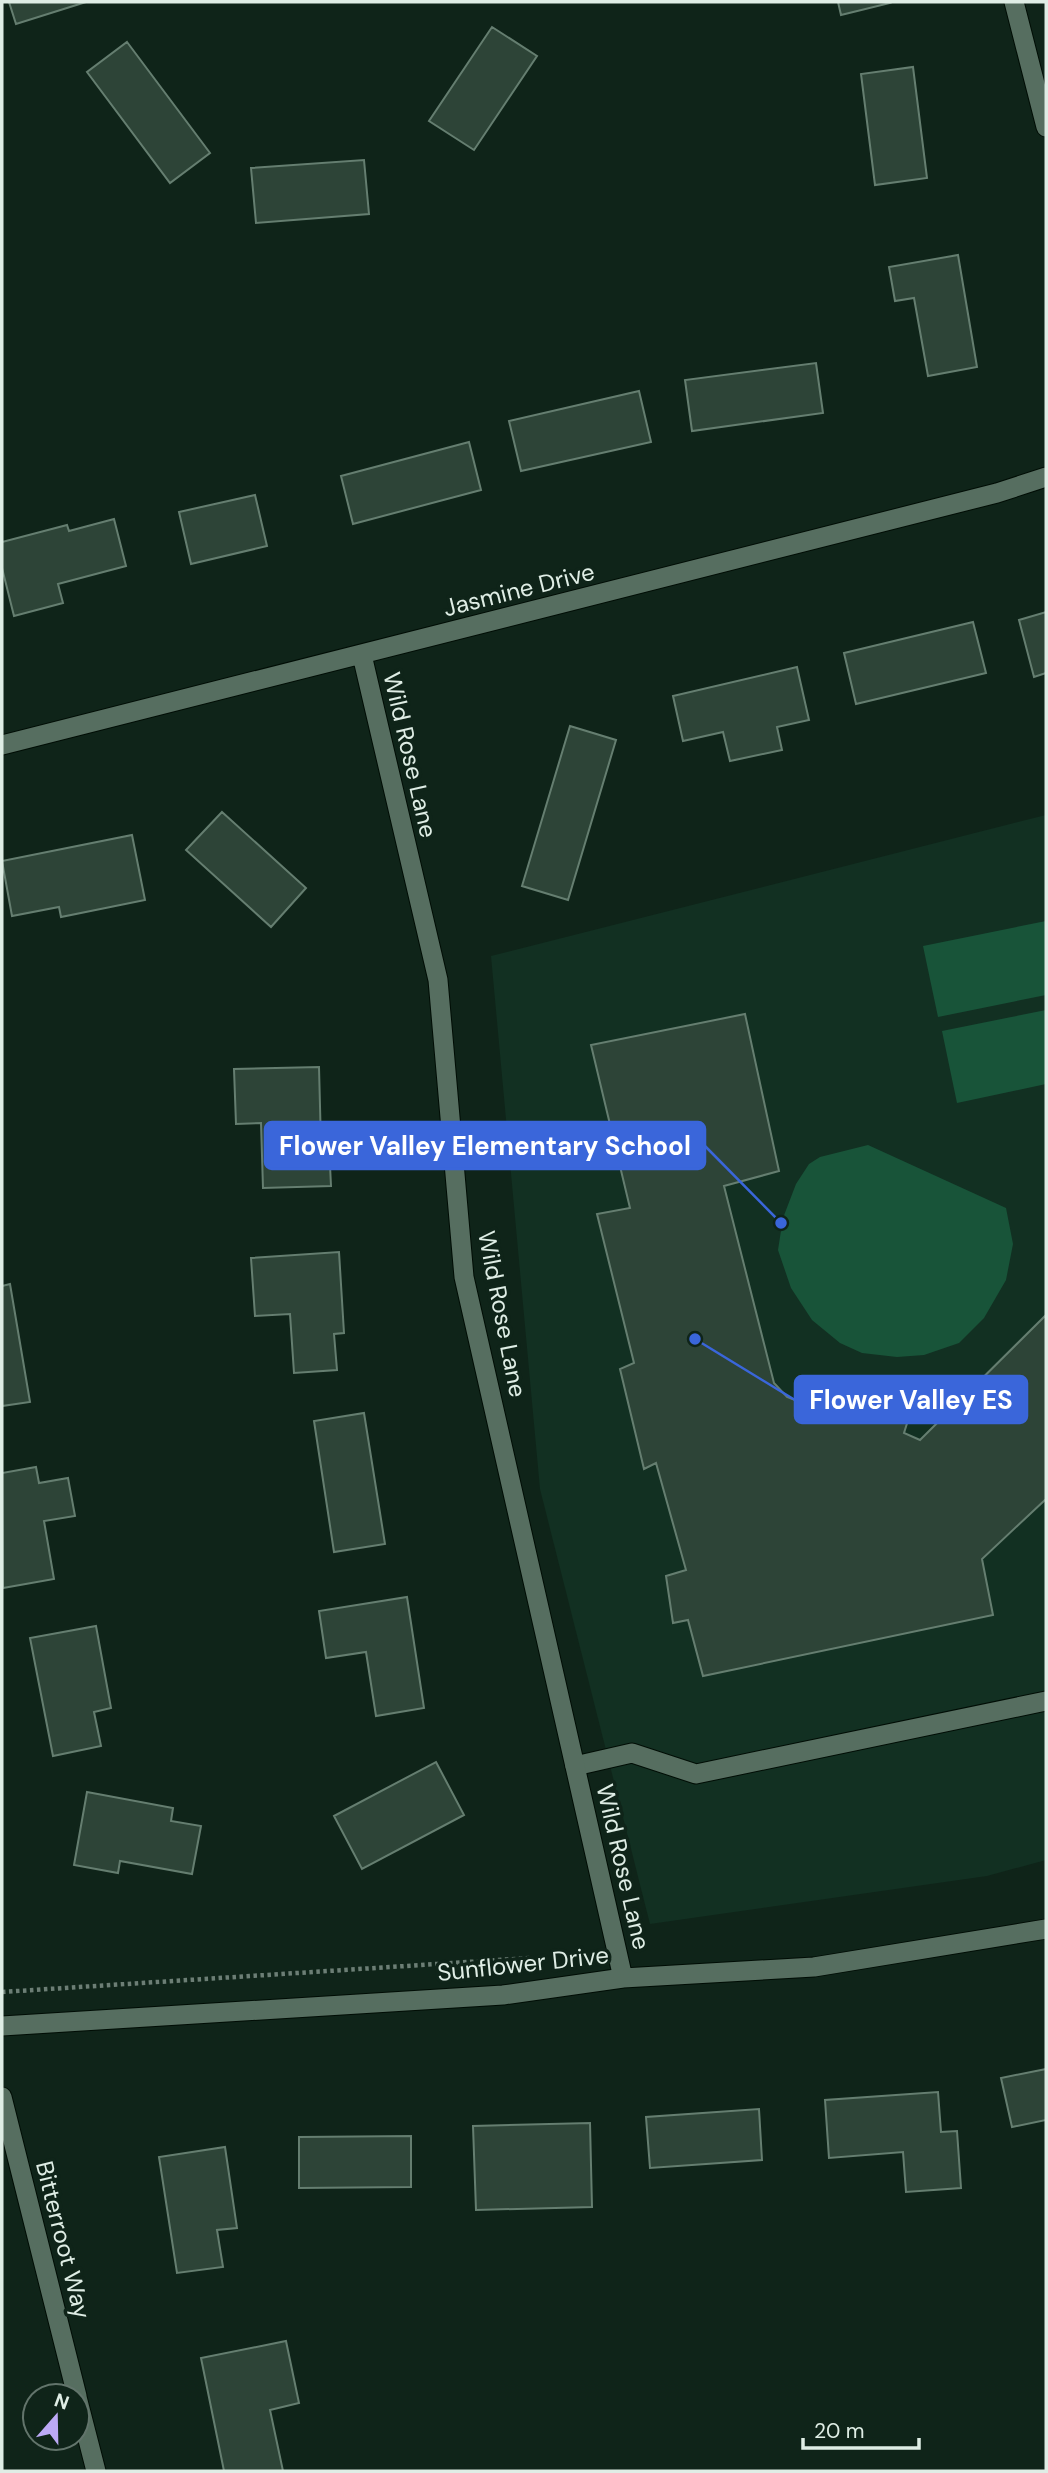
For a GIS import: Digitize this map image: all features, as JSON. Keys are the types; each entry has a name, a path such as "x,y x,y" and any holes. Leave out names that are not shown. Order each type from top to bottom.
{"street":[{"path":"1014,2 1046,127"},
{"name":"Jasmine Drive","path":"2,744 997,493 1046,477"},
{"name":"Wild Rose Lane","path":"362,655 438,980 464,1277 623,1978"},
{"path":"575,1766 632,1752 696,1774 1046,1701"},
{"name":"Sunflower Drive","path":"2,2026 503,1994 623,1978 814,1967 1046,1929"},
{"name":"Bitterroot Way","path":"2,2097 73,2382"},
{"name":"Bitterroot Way","path":"91,2451 96,2471"}],"path":[{"path":"2,1992 532,1958"}],"shaded area":[{"path":"1046,815 1046,1860 987,1876 650,1924 540,1489 491,956"}],"green space":[{"path":"1046,921 1046,995 938,1017 923,946"},
{"path":"1046,1010 1046,1084 957,1103 942,1031"},
{"path":"868,1145 1006,1208 1013,1244 1006,1280 984,1318 959,1343 924,1355 897,1357 862,1353 840,1343 812,1320 791,1288 778,1250 783,1218 796,1184 809,1164 820,1157"}],"building":[{"path":"9,2 86,2 16,24"},
{"path":"838,2 889,2 890,3 841,15"},
{"path":"492,27 537,56 474,150 429,121"},
{"path":"127,42 210,153 170,183 87,72"},
{"path":"913,67 927,178 875,185 861,74"},
{"path":"364,160 369,214 256,223 251,168"},
{"path":"958,255 977,367 928,376 914,298 895,301 889,267"},
{"path":"816,363 823,413 692,431 685,380"},
{"path":"639,391 651,442 521,471 509,421"},
{"path":"469,442 481,490 353,524 341,476"},
{"path":"255,495 267,546 191,564 179,512"},
{"path":"114,519 126,566 58,584 63,603 14,616 2,568 2,542 67,525 69,531"},
{"path":"1046,612 1046,673 1034,677 1019,620"},
{"path":"973,622 986,673 856,704 844,653"},
{"path":"797,667 809,720 777,727 782,750 730,761 723,732 683,741 673,696"},
{"path":"570,726 616,740 568,900 522,886"},
{"path":"222,812 306,888 271,927 186,850"},
{"path":"132,835 145,900 61,917 59,907 12,916 2,861"},
{"path":"745,1014 779,1171 724,1186 774,1383 787,1397 818,1409 821,1391 874,1380 916,1395 904,1433 920,1440 1046,1315 1046,1499 982,1559 993,1615 703,1676 688,1620 673,1623 666,1576 686,1570 656,1463 644,1469 620,1369 634,1363 597,1214 630,1208 591,1045"},
{"path":"319,1067 321,1145 329,1145 331,1186 263,1188 261,1123 236,1124 234,1069"},
{"path":"339,1252 344,1333 334,1334 337,1370 294,1373 290,1314 255,1316 251,1258"},
{"path":"10,1284 30,1402 2,1406 2,1286"},
{"path":"364,1413 385,1544 334,1552 314,1421"},
{"path":"36,1467 39,1483 68,1478 75,1516 44,1521 54,1579 3,1588 2,1473"},
{"path":"407,1597 424,1708 376,1716 366,1652 326,1658 319,1611"},
{"path":"96,1626 111,1708 94,1712 101,1746 53,1756 30,1638"},
{"path":"436,1762 464,1815 362,1869 334,1816"},
{"path":"87,1792 173,1808 171,1821 201,1826 192,1874 120,1861 118,1873 74,1865"},
{"path":"1046,2069 1046,2120 1012,2127 1001,2078"},
{"path":"938,2092 941,2132 957,2131 961,2188 906,2192 903,2152 829,2158 825,2100"},
{"path":"759,2109 762,2160 650,2168 646,2117"},
{"path":"590,2123 592,2207 476,2210 473,2126"},
{"path":"411,2136 411,2187 299,2188 299,2137"},
{"path":"225,2147 237,2228 217,2230 223,2267 177,2273 159,2157"},
{"path":"286,2341 299,2403 270,2410 283,2471 224,2471 201,2358"}],"place":[{"name":"Flower Valley Elementary School","path":"781,1223"},
{"name":"Flower Valley ES","path":"695,1339"}]}
